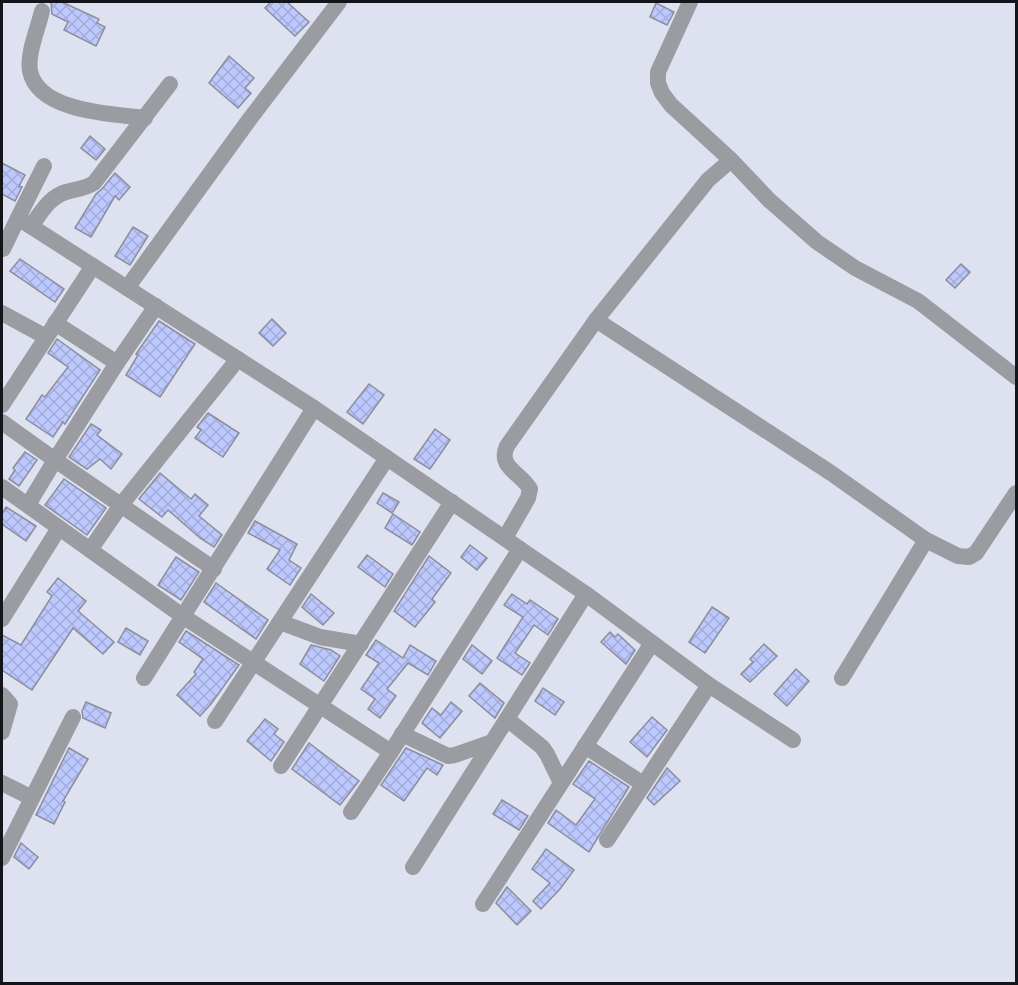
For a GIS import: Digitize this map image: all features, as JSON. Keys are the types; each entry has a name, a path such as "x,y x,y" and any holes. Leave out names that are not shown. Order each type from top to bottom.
{"street":[{"path":"127,288 249,120 339,2"},
{"path":"690,2 658,72 658,83 671,105 731,160 769,200 829,252 918,301 1017,377"},
{"path":"42,11 31,53 30,70 35,82 45,93 64,104 93,112 145,118"},
{"path":"2,249 25,222 52,199 62,193 85,189 94,183 171,84"},
{"path":"505,538 528,498 530,489 504,460 507,446 596,320 708,180 731,160"},
{"path":"25,222 44,166"},
{"path":"25,222 314,408 586,594 709,685 793,740"},
{"path":"2,405 93,266"},
{"path":"28,505 117,363 156,306"},
{"path":"2,313 51,330 117,363"},
{"path":"596,320 831,473 926,540 958,556 969,557 976,553 1017,493"},
{"path":"90,550 121,505 238,359"},
{"path":"144,678 314,408"},
{"path":"2,422 214,569"},
{"path":"215,722 387,458"},
{"path":"2,487 184,616 391,752"},
{"path":"281,766 452,502"},
{"path":"2,618 59,528"},
{"path":"842,678 926,540"},
{"path":"351,812 520,549"},
{"path":"413,867 586,594"},
{"path":"280,622 320,637 361,644"},
{"path":"483,904 652,643"},
{"path":"607,840 709,685"},
{"path":"2,696 10,704 2,732"},
{"path":"2,858 74,717"},
{"path":"507,718 542,747 561,783"},
{"path":"402,734 448,756 464,753 492,742"},
{"path":"585,746 643,784"},
{"path":"2,783 32,798"}],"building":[{"path":"51,2 62,2 99,19 97,23 105,27 96,46 64,30 68,22 52,14"},
{"path":"271,2 287,2 309,22 295,36 265,8"},
{"path":"656,3 674,12 667,25 650,17"},
{"path":"229,56 254,78 245,88 251,93 238,108 209,83"},
{"path":"90,136 105,149 96,160 81,148"},
{"path":"2,163 25,175 15,201 2,194"},
{"path":"115,173 130,187 119,200 115,196 91,237 75,228 96,194"},
{"path":"133,227 148,236 130,265 115,256"},
{"path":"20,259 64,289 55,302 10,271"},
{"path":"961,264 970,272 955,288 946,280"},
{"path":"272,319 286,333 273,346 259,333"},
{"path":"159,321 195,344 160,397 126,375 138,355 136,354"},
{"path":"57,339 100,370 65,424 63,422 53,437 26,419 42,395 45,397 68,367 48,353"},
{"path":"369,384 384,395 363,424 347,412"},
{"path":"208,413 239,433 223,457 195,438 201,430 197,427"},
{"path":"91,424 101,430 97,435 122,454 111,469 100,459 87,469 69,457"},
{"path":"435,429 450,440 430,469 414,459"},
{"path":"25,452 37,460 19,486 9,479 15,470 13,468"},
{"path":"160,473 191,499 195,494 208,505 199,516 222,535 214,547 168,510 162,517 139,499"},
{"path":"64,479 106,508 87,535 45,505"},
{"path":"383,493 399,502 392,513 377,503"},
{"path":"6,507 36,526 26,541 2,524 2,514"},
{"path":"393,514 420,532 412,545 385,528"},
{"path":"255,521 297,544 289,560 301,568 290,585 267,569 280,550 248,533"},
{"path":"470,545 487,558 477,570 461,557"},
{"path":"367,555 393,574 385,587 358,567"},
{"path":"429,556 451,573 432,599 435,602 415,627 394,611"},
{"path":"176,557 199,572 181,600 158,585"},
{"path":"58,578 86,601 78,611 114,642 103,654 73,628 32,690 2,670 2,635 21,645 52,596 47,592"},
{"path":"216,583 268,620 256,639 204,602"},
{"path":"311,594 334,613 323,625 302,607"},
{"path":"512,594 527,604 530,600 558,619 548,635 534,625 515,653 530,663 522,675 497,658 523,617 504,605"},
{"path":"712,607 729,618 705,653 689,642"},
{"path":"126,628 148,641 140,655 118,642"},
{"path":"186,631 239,665 200,716 177,695 196,674 194,672 203,659 179,642"},
{"path":"610,632 615,637 618,634 635,650 626,664 601,642"},
{"path":"376,640 403,658 410,645 436,661 428,675 408,663 387,689 396,696 380,718 368,709 375,699 361,689 379,663 366,655"},
{"path":"764,644 777,656 750,682 741,674 753,662 750,659"},
{"path":"311,645 331,650 340,656 324,681 300,664"},
{"path":"472,645 492,661 482,674 463,659"},
{"path":"796,669 809,681 787,706 774,694"},
{"path":"480,683 504,703 495,718 469,696"},
{"path":"543,688 564,702 555,715 535,701"},
{"path":"86,702 111,713 105,728 83,718 82,711"},
{"path":"451,702 462,711 440,738 422,723 432,708 441,715"},
{"path":"652,717 667,730 647,757 630,742"},
{"path":"265,719 278,729 274,734 284,742 271,761 247,741"},
{"path":"309,743 359,781 340,805 292,769"},
{"path":"69,748 88,759 63,801 65,802 54,824 36,815"},
{"path":"406,748 443,765 437,775 427,768 404,801 381,785"},
{"path":"589,761 629,787 589,852 548,823 556,810 576,825 595,799 573,784"},
{"path":"667,768 680,781 654,805 647,798"},
{"path":"502,800 528,816 519,830 493,814"},
{"path":"21,843 38,857 29,869 14,857"},
{"path":"546,849 574,870 541,909 533,901 550,883 532,869"},
{"path":"507,887 531,911 517,925 496,903"}]}
